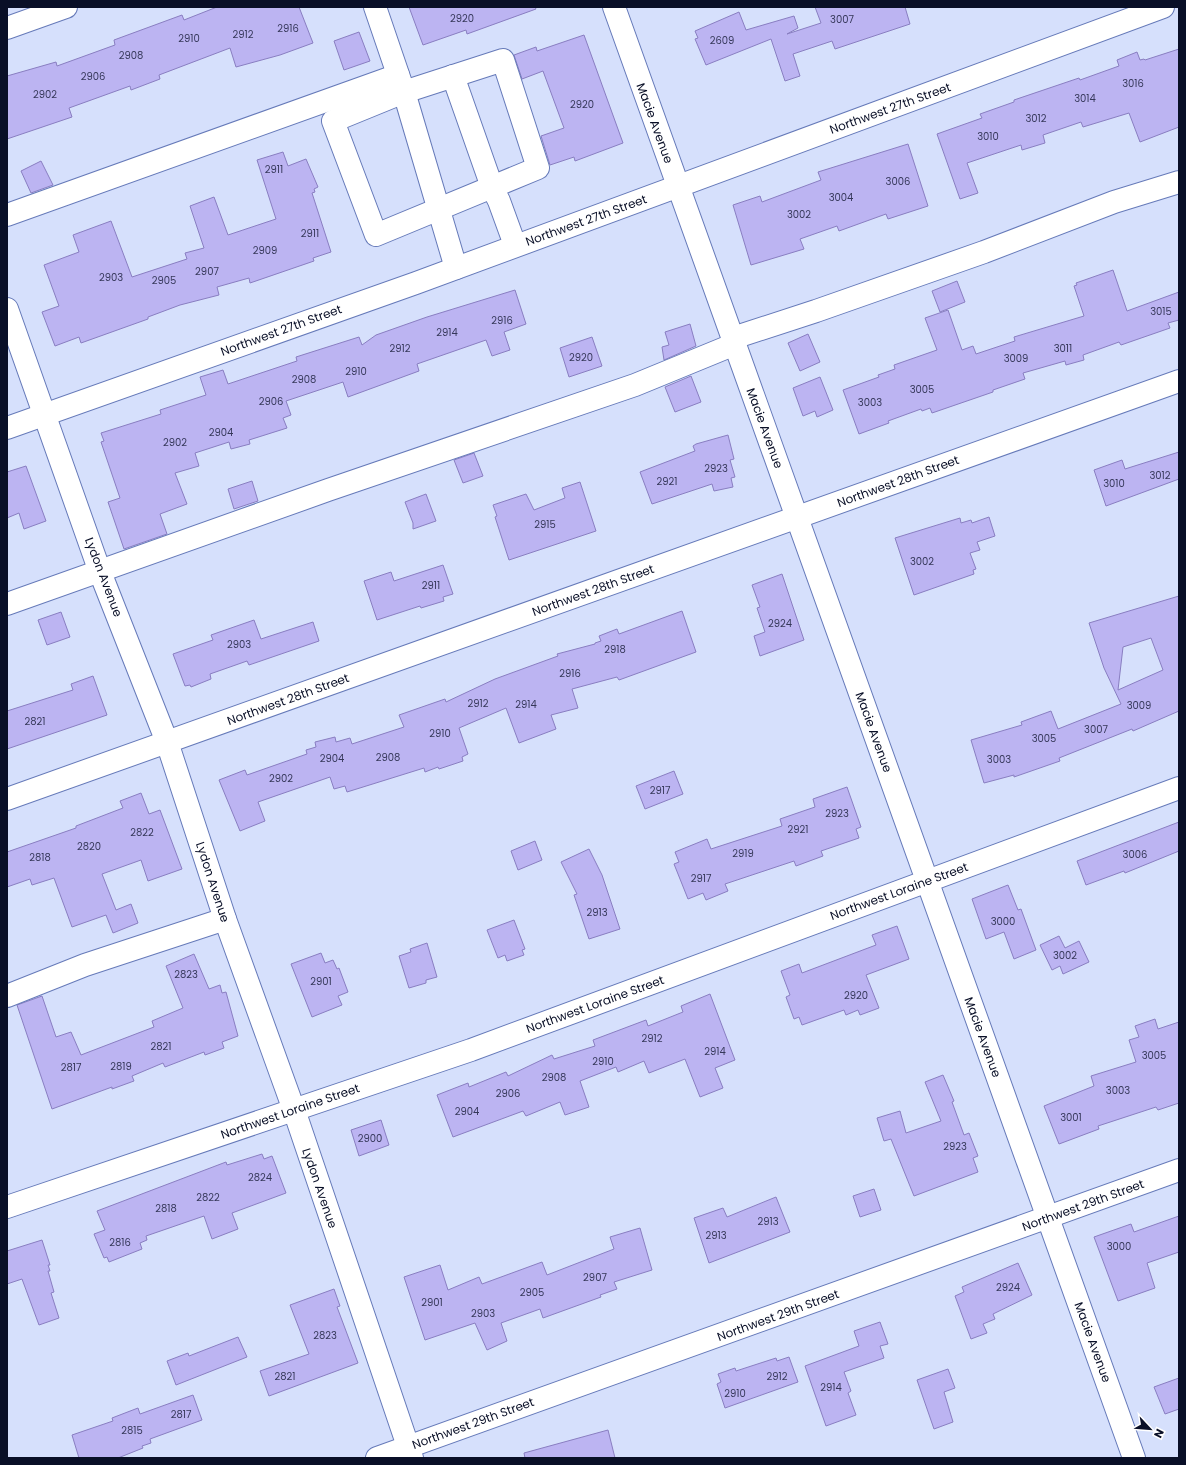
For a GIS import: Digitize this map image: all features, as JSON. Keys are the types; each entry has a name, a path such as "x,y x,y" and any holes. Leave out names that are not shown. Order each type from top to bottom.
{"street":[{"path":"7,28 66,7"},
{"path":"375,7 401,83 456,268"},
{"name":"Macie Avenue","path":"614,7 1134,1458"},
{"name":"Northwest 27th Street","path":"7,428 456,268 1163,7"},
{"path":"7,215 401,83 453,76 503,60 538,168 376,235 333,121 401,83"},
{"path":"453,76 492,187 499,201 515,245"},
{"path":"7,604 328,490 635,385 734,341 984,252 1114,202 1179,182"},
{"name":"Lydon Avenue","path":"7,309 100,572 168,742 225,919 294,1110 410,1452"},
{"name":"Northwest 28th Street","path":"7,799 1179,381"},
{"name":"Northwest Loraine Street","path":"7,1207 471,1050 1179,788"},
{"path":"7,996 85,965 225,919"},
{"name":"Northwest 29th Street","path":"377,1458 410,1452 1179,1170"}],"building":[{"path":"217,7 299,7 313,43 280,55 236,67 230,48 159,75 160,79 131,90 130,86 69,108 72,117 7,139 7,76 56,62 57,66 115,45 114,40 182,15 184,20"},
{"path":"409,7 535,7 536,9 467,34 466,30 423,45"},
{"path":"815,7 905,7 910,24 835,49 832,41 793,54 800,76 785,81 771,39 706,65 695,39 698,38 695,31 739,12 746,30 794,16 798,28 787,34 821,23"},
{"path":"359,32 370,61 344,70 334,41"},
{"path":"584,35 623,143 575,161 574,157 550,165 541,136 564,128 543,71 522,79 514,55 536,47 537,51"},
{"path":"1179,49 1179,127 1140,142 1129,113 1083,127 1081,122 1043,135 1045,143 1022,150 1021,145 967,163 978,193 960,199 937,134 982,118 980,114 1014,102 1014,100 1079,78 1080,80 1119,66 1117,60 1137,52 1140,60 1145,60"},
{"path":"908,144 928,206 888,219 886,214 839,231 837,226 800,239 804,249 751,265 733,205 760,196 762,202 821,180 818,172"},
{"path":"283,152 288,166 306,159 318,187 314,189 315,192 312,193 331,252 313,258 314,261 250,283 249,278 217,287 219,295 180,305 148,317 148,319 81,343 79,337 55,346 42,312 59,306 44,265 79,252 73,235 111,221 132,277 187,259 185,253 204,248 190,206 214,197 228,235 276,219 257,160"},
{"path":"41,161 53,185 31,193 21,171"},
{"path":"1113,270 1127,311 1179,292 1179,320 1168,323 1170,328 1121,345 1119,342 1083,355 1084,360 1066,365 1065,361 1023,373 1025,379 993,390 993,392 932,413 930,408 922,411 921,409 888,421 889,423 859,434 843,390 879,377 878,375 895,369 894,365 937,350 925,318 948,310 962,350 973,346 976,354 1015,341 1014,337 1084,316 1074,286 1077,285 1076,283"},
{"path":"957,281 965,302 940,312 932,291"},
{"path":"515,290 526,324 504,332 510,350 492,356 486,340 417,364 419,371 348,397 343,382 286,401 291,415 283,418 287,428 249,440 250,444 231,449 229,442 195,453 199,466 175,473 187,504 160,514 167,534 124,549 108,502 120,498 101,442 104,441 101,433 161,414 160,410 206,395 200,377 223,370 228,384 297,361 296,357 359,337 362,345 376,335 427,317"},
{"path":"690,324 696,346 664,360 662,347 669,345 665,332"},
{"path":"808,334 820,362 800,371 788,343"},
{"path":"592,337 602,366 569,377 560,348"},
{"path":"691,376 701,402 675,412 665,387"},
{"path":"820,377 833,410 817,417 815,411 803,416 793,388"},
{"path":"728,435 734,459 730,460 735,477 731,478 733,487 714,491 712,484 652,504 640,472 695,451 693,446 696,444"},
{"path":"1179,452 1179,479 1106,506 1094,470 1122,460 1125,469"},
{"path":"474,453 483,476 463,483 454,460"},
{"path":"26,466 46,521 24,529 19,513 7,518 7,472"},
{"path":"252,481 258,501 234,509 228,489"},
{"path":"580,482 596,531 509,560 495,517 497,516 493,505 526,494 534,510 565,498 562,488"},
{"path":"426,494 436,521 413,529 413,523 405,502"},
{"path":"989,517 995,536 977,542 980,550 970,553 976,569 973,570 974,574 914,595 895,538 960,518 961,523 971,520 972,523"},
{"path":"443,565 453,594 443,597 444,601 421,608 420,606 377,620 364,581 391,572 394,581"},
{"path":"782,574 804,640 760,656 754,636 765,632 757,608 760,607 752,585"},
{"path":"1179,596 1179,711 1133,731 1132,729 1059,758 1060,761 1014,777 1014,775 984,783 971,740 1022,725 1021,722 1051,711 1058,729 1121,704 1104,668 1089,623","holes":["1151,638 1163,670 1118,690 1123,647"]},
{"path":"682,611 696,652 619,680 617,677 572,689 578,708 551,715 556,729 519,743 506,708 459,728 468,754 462,757 463,761 425,772 424,768 347,792 345,786 334,789 330,777 258,802 265,821 240,831 219,780 245,770 247,775 307,754 306,750 316,747 315,742 335,737 336,742 350,738 352,744 404,727 399,715 445,699 446,702 495,679 558,656 557,654 595,644 601,641 599,636 617,629 619,634"},
{"path":"61,612 70,637 47,645 38,620"},
{"path":"254,620 261,639 313,622 319,641 249,665 247,661 210,674 211,679 191,687 190,685 185,686 173,654 213,640 211,635"},
{"path":"93,676 107,715 7,749 7,711 73,690 71,684"},
{"path":"674,771 683,794 645,809 636,786"},
{"path":"847,787 861,827 856,829 859,838 821,851 823,856 796,866 794,861 725,884 728,891 706,900 703,893 688,899 674,864 679,862 675,852 707,839 711,849 782,826 780,819 815,807 813,799"},
{"path":"141,793 149,814 160,810 182,869 148,881 141,860 102,874 116,910 131,904 138,923 113,933 106,915 72,927 54,878 32,885 30,879 7,887 7,852 76,828 76,826 123,808 120,801"},
{"path":"1179,822 1179,851 1125,873 1124,871 1086,885 1077,861"},
{"path":"535,841 542,860 518,870 511,851"},
{"path":"589,849 602,875 620,929 589,939 574,895 577,894 561,862"},
{"path":"1008,885 1018,910 1021,909 1036,950 1014,959 1004,932 986,939 972,899"},
{"path":"514,920 525,949 522,950 524,955 507,961 505,955 498,958 487,930"},
{"path":"897,926 909,959 866,975 879,1008 860,1015 858,1010 846,1015 844,1010 802,1025 799,1017 794,1019 786,997 790,995 781,971 799,964 802,973 876,945 872,935"},
{"path":"1059,936 1065,948 1079,941 1089,962 1063,974 1060,966 1052,970 1040,945"},
{"path":"427,943 437,977 426,980 426,983 409,988 399,956 411,952 410,949"},
{"path":"321,953 325,963 333,960 337,969 339,968 348,992 338,996 342,1005 312,1017 291,964"},
{"path":"194,954 209,989 220,985 222,993 226,992 238,1036 222,1042 224,1048 205,1055 204,1052 165,1067 163,1063 132,1076 134,1081 112,1089 112,1087 52,1109 17,1005 42,996 56,1037 71,1032 81,1055 154,1027 152,1021 183,1008 166,966"},
{"path":"710,994 735,1060 715,1068 723,1088 700,1097 685,1059 649,1073 644,1061 618,1072 616,1067 580,1081 589,1107 565,1115 560,1102 526,1116 523,1111 453,1137 437,1095 468,1083 469,1087 506,1072 508,1076 552,1055 554,1059 595,1046 593,1040 646,1020 648,1026 683,1012 681,1006"},
{"path":"1155,1019 1158,1029 1179,1022 1179,1103 1158,1110 1156,1107 1098,1126 1099,1129 1059,1144 1044,1106 1094,1086 1091,1076 1136,1062 1129,1040 1139,1037 1135,1026"},
{"path":"943,1075 954,1101 952,1102 964,1135 969,1133 978,1156 973,1158 978,1172 914,1196 891,1139 884,1141 877,1118 900,1111 906,1133 941,1121 925,1082"},
{"path":"381,1120 389,1145 359,1156 351,1130"},
{"path":"262,1154 264,1159 272,1156 286,1193 232,1213 238,1229 212,1239 204,1216 146,1236 147,1240 140,1243 142,1249 109,1262 107,1257 104,1258 94,1234 105,1230 97,1211 226,1162 227,1165"},
{"path":"874,1189 881,1210 860,1217 853,1196"},
{"path":"776,1197 790,1232 709,1263 694,1218 723,1208 727,1217"},
{"path":"1179,1216 1179,1252 1147,1263 1155,1288 1118,1301 1094,1237 1131,1224 1134,1232"},
{"path":"640,1228 652,1270 614,1282 617,1289 600,1295 601,1297 543,1318 540,1309 501,1323 507,1341 487,1350 475,1323 425,1340 404,1277 440,1265 448,1290 479,1277 482,1284 542,1262 547,1275 614,1249 610,1237"},
{"path":"42,1240 50,1265 48,1265 50,1271 48,1271 54,1292 51,1293 59,1318 39,1325 22,1279 7,1284 7,1251"},
{"path":"1018,1263 1032,1295 993,1314 995,1319 983,1324 987,1333 971,1339 955,1296 964,1292 962,1287"},
{"path":"334,1289 340,1306 337,1307 358,1363 269,1396 260,1371 309,1354 290,1305"},
{"path":"880,1322 888,1344 880,1346 884,1358 844,1372 851,1391 848,1393 856,1415 826,1426 805,1366 859,1346 854,1331"},
{"path":"238,1337 247,1357 176,1385 167,1361 188,1353 189,1356"},
{"path":"789,1357 798,1382 725,1408 717,1384 721,1382 718,1374 735,1368 736,1371 776,1358 777,1361"},
{"path":"948,1369 955,1388 944,1392 953,1422 934,1429 917,1380"},
{"path":"1179,1378 1179,1409 1165,1414 1154,1387"},
{"path":"193,1395 202,1420 150,1439 151,1443 142,1446 143,1448 118,1458 79,1458 72,1435 113,1421 112,1418 138,1408 140,1414"},
{"path":"608,1430 615,1458 525,1458 524,1453"}]}
